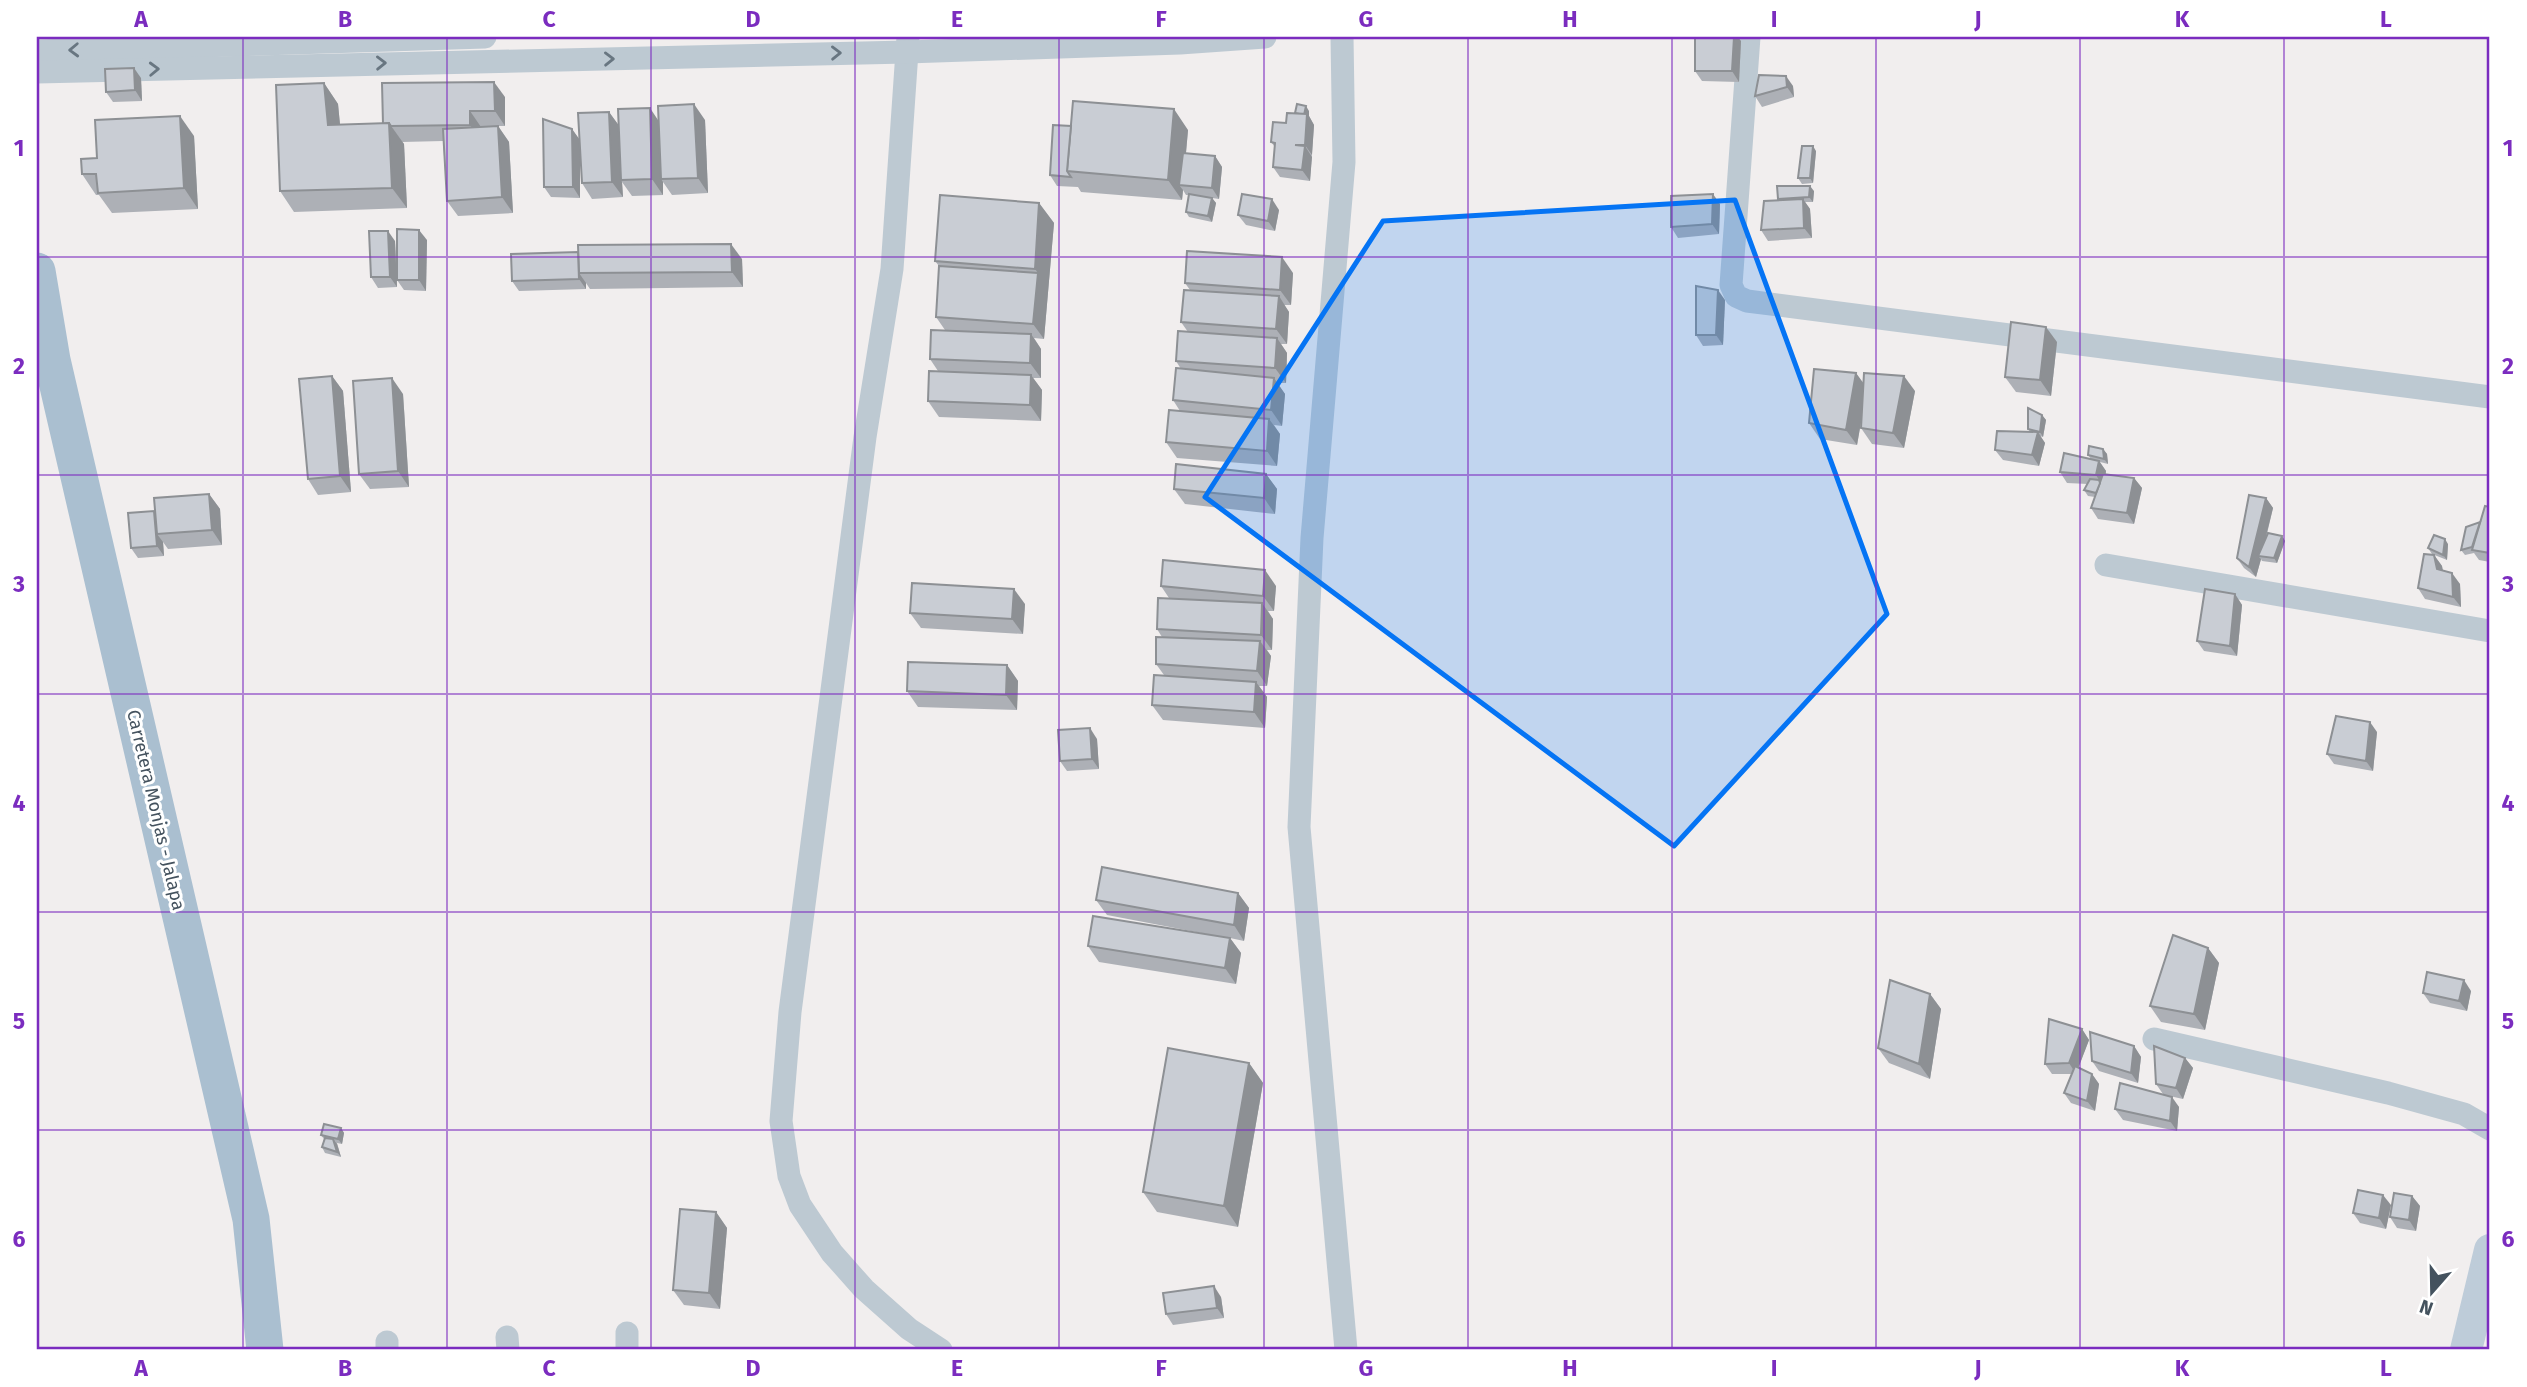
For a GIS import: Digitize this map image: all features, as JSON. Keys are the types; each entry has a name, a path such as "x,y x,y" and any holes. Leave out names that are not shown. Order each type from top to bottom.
{"main road":[{"name":"Carretera Monjas - Jalapa","path":"37,271 44,361 251,1219 265,1350"}],"street":[{"path":"37,51 278,41 485,37"},
{"path":"37,72 908,44 1265,37"},
{"path":"1342,37 1344,162 1312,538 1299,827 1346,1350"},
{"path":"1749,37 1731,285 1736,296 1747,301 2490,397"},
{"path":"908,44 892,269 864,438 791,998 781,1121 789,1176 800,1205 832,1253 864,1289 909,1329 941,1350"},
{"path":"2106,565 2490,631"},
{"path":"2154,1039 2388,1093 2464,1114 2490,1129"},
{"path":"2466,1350 2490,1250"}],"highlighted area":[{"path":"1735,200 1887,614 1674,846 1205,497 1383,221"}],"building":[{"path":"1695,37 1734,37 1732,71 1695,71"},
{"path":"134,68 135,90 106,92 105,69"},
{"path":"1759,75 1786,76 1787,87 1755,96"},
{"path":"494,82 495,111 470,111 470,125 383,124 382,83"},
{"path":"324,83 328,125 389,123 392,188 280,191 276,85"},
{"path":"1073,101 1174,109 1168,180 1067,171"},
{"path":"694,104 698,178 661,179 658,106"},
{"path":"1297,104 1306,106 1304,115 1295,113"},
{"path":"650,108 652,179 621,180 618,109"},
{"path":"609,112 612,182 582,183 578,113"},
{"path":"1287,113 1307,114 1305,145 1295,145 1305,146 1302,170 1273,167 1273,122 1286,123"},
{"path":"180,116 184,188 98,193 96,174 82,174 81,159 97,158 95,120"},
{"path":"543,119 572,129 573,187 544,187"},
{"path":"1053,125 1071,126 1067,171 1071,177 1050,175"},
{"path":"498,126 502,197 447,201 443,129"},
{"path":"1802,146 1813,146 1810,178 1798,178"},
{"path":"1183,153 1215,156 1212,188 1179,185"},
{"path":"1777,186 1810,186 1809,197 1778,199"},
{"path":"1189,194 1212,198 1208,216 1186,212"},
{"path":"1242,194 1272,199 1268,221 1238,215"},
{"path":"1713,194 1712,224 1671,227 1671,196"},
{"path":"940,195 1039,203 1035,269 935,261"},
{"path":"1803,199 1804,228 1761,230 1764,201"},
{"path":"397,229 419,230 419,280 397,280"},
{"path":"369,231 388,231 390,277 371,277"},
{"path":"731,244 732,272 579,273 578,245"},
{"path":"1187,251 1282,257 1280,290 1185,283"},
{"path":"578,252 579,279 512,281 511,254"},
{"path":"939,266 1038,273 1033,324 936,317"},
{"path":"1696,286 1718,290 1716,335 1696,335"},
{"path":"1184,290 1279,296 1276,329 1181,322"},
{"path":"2011,322 2046,327 2040,380 2005,377"},
{"path":"931,330 1031,334 1030,363 930,359"},
{"path":"1178,331 1277,338 1275,368 1176,361"},
{"path":"1176,368 1274,378 1271,410 1173,400"},
{"path":"1814,369 1856,373 1846,430 1809,423"},
{"path":"929,371 1031,375 1030,405 928,401"},
{"path":"1864,373 1904,376 1893,433 1861,428"},
{"path":"332,376 340,476 308,479 299,379"},
{"path":"392,378 398,471 359,474 353,381"},
{"path":"2028,408 2042,415 2040,432 2028,429"},
{"path":"1169,410 1269,419 1267,451 1166,442"},
{"path":"1997,431 2038,432 2032,455 1995,450"},
{"path":"2089,446 2103,449 2104,459 2088,455"},
{"path":"2064,453 2099,461 2096,475 2060,472"},
{"path":"1176,464 1266,474 1264,498 1174,489"},
{"path":"2103,474 2134,478 2127,513 2091,508"},
{"path":"2090,479 2099,480 2096,493 2084,490"},
{"path":"209,494 212,530 157,534 154,498"},
{"path":"2249,495 2266,498 2249,567 2237,558"},
{"path":"2485,506 2490,507 2490,553 2472,550"},
{"path":"154,511 157,546 131,548 128,513"},
{"path":"2480,522 2472,547 2461,550 2466,527"},
{"path":"2268,533 2282,536 2274,558 2258,556"},
{"path":"2434,535 2445,539 2443,555 2428,548"},
{"path":"2424,554 2434,555 2437,569 2452,573 2453,597 2418,588"},
{"path":"1163,560 1265,570 1263,596 1161,586"},
{"path":"912,583 1014,589 1012,619 910,613"},
{"path":"2205,589 2235,594 2230,646 2197,641"},
{"path":"1158,598 1262,603 1261,635 1157,629"},
{"path":"1156,637 1260,641 1257,671 1156,664"},
{"path":"908,662 1007,665 1006,695 907,691"},
{"path":"1154,675 1256,682 1254,712 1152,705"},
{"path":"2336,716 2370,722 2366,761 2327,754"},
{"path":"1090,728 1092,759 1060,761 1058,730"},
{"path":"1102,867 1238,893 1234,925 1096,900"},
{"path":"1093,916 1230,938 1225,968 1088,946"},
{"path":"2173,935 2208,948 2194,1014 2150,1006"},
{"path":"2427,972 2464,980 2459,1001 2423,993"},
{"path":"1890,980 1930,994 1919,1064 1878,1048"},
{"path":"2049,1019 2082,1029 2069,1063 2045,1064"},
{"path":"2090,1032 2134,1046 2131,1073 2092,1061"},
{"path":"2154,1046 2185,1058 2176,1088 2156,1084"},
{"path":"1168,1048 1249,1063 1224,1206 1143,1192"},
{"path":"2075,1066 2092,1074 2087,1101 2064,1093"},
{"path":"2120,1083 2172,1097 2170,1121 2115,1109"},
{"path":"324,1124 341,1128 338,1139 321,1135"},
{"path":"325,1138 333,1139 337,1152 322,1147"},
{"path":"2358,1190 2383,1195 2379,1218 2353,1213"},
{"path":"2394,1193 2412,1196 2409,1220 2390,1217"},
{"path":"680,1209 716,1212 709,1293 673,1290"},
{"path":"1214,1286 1217,1308 1166,1314 1163,1293"}]}
